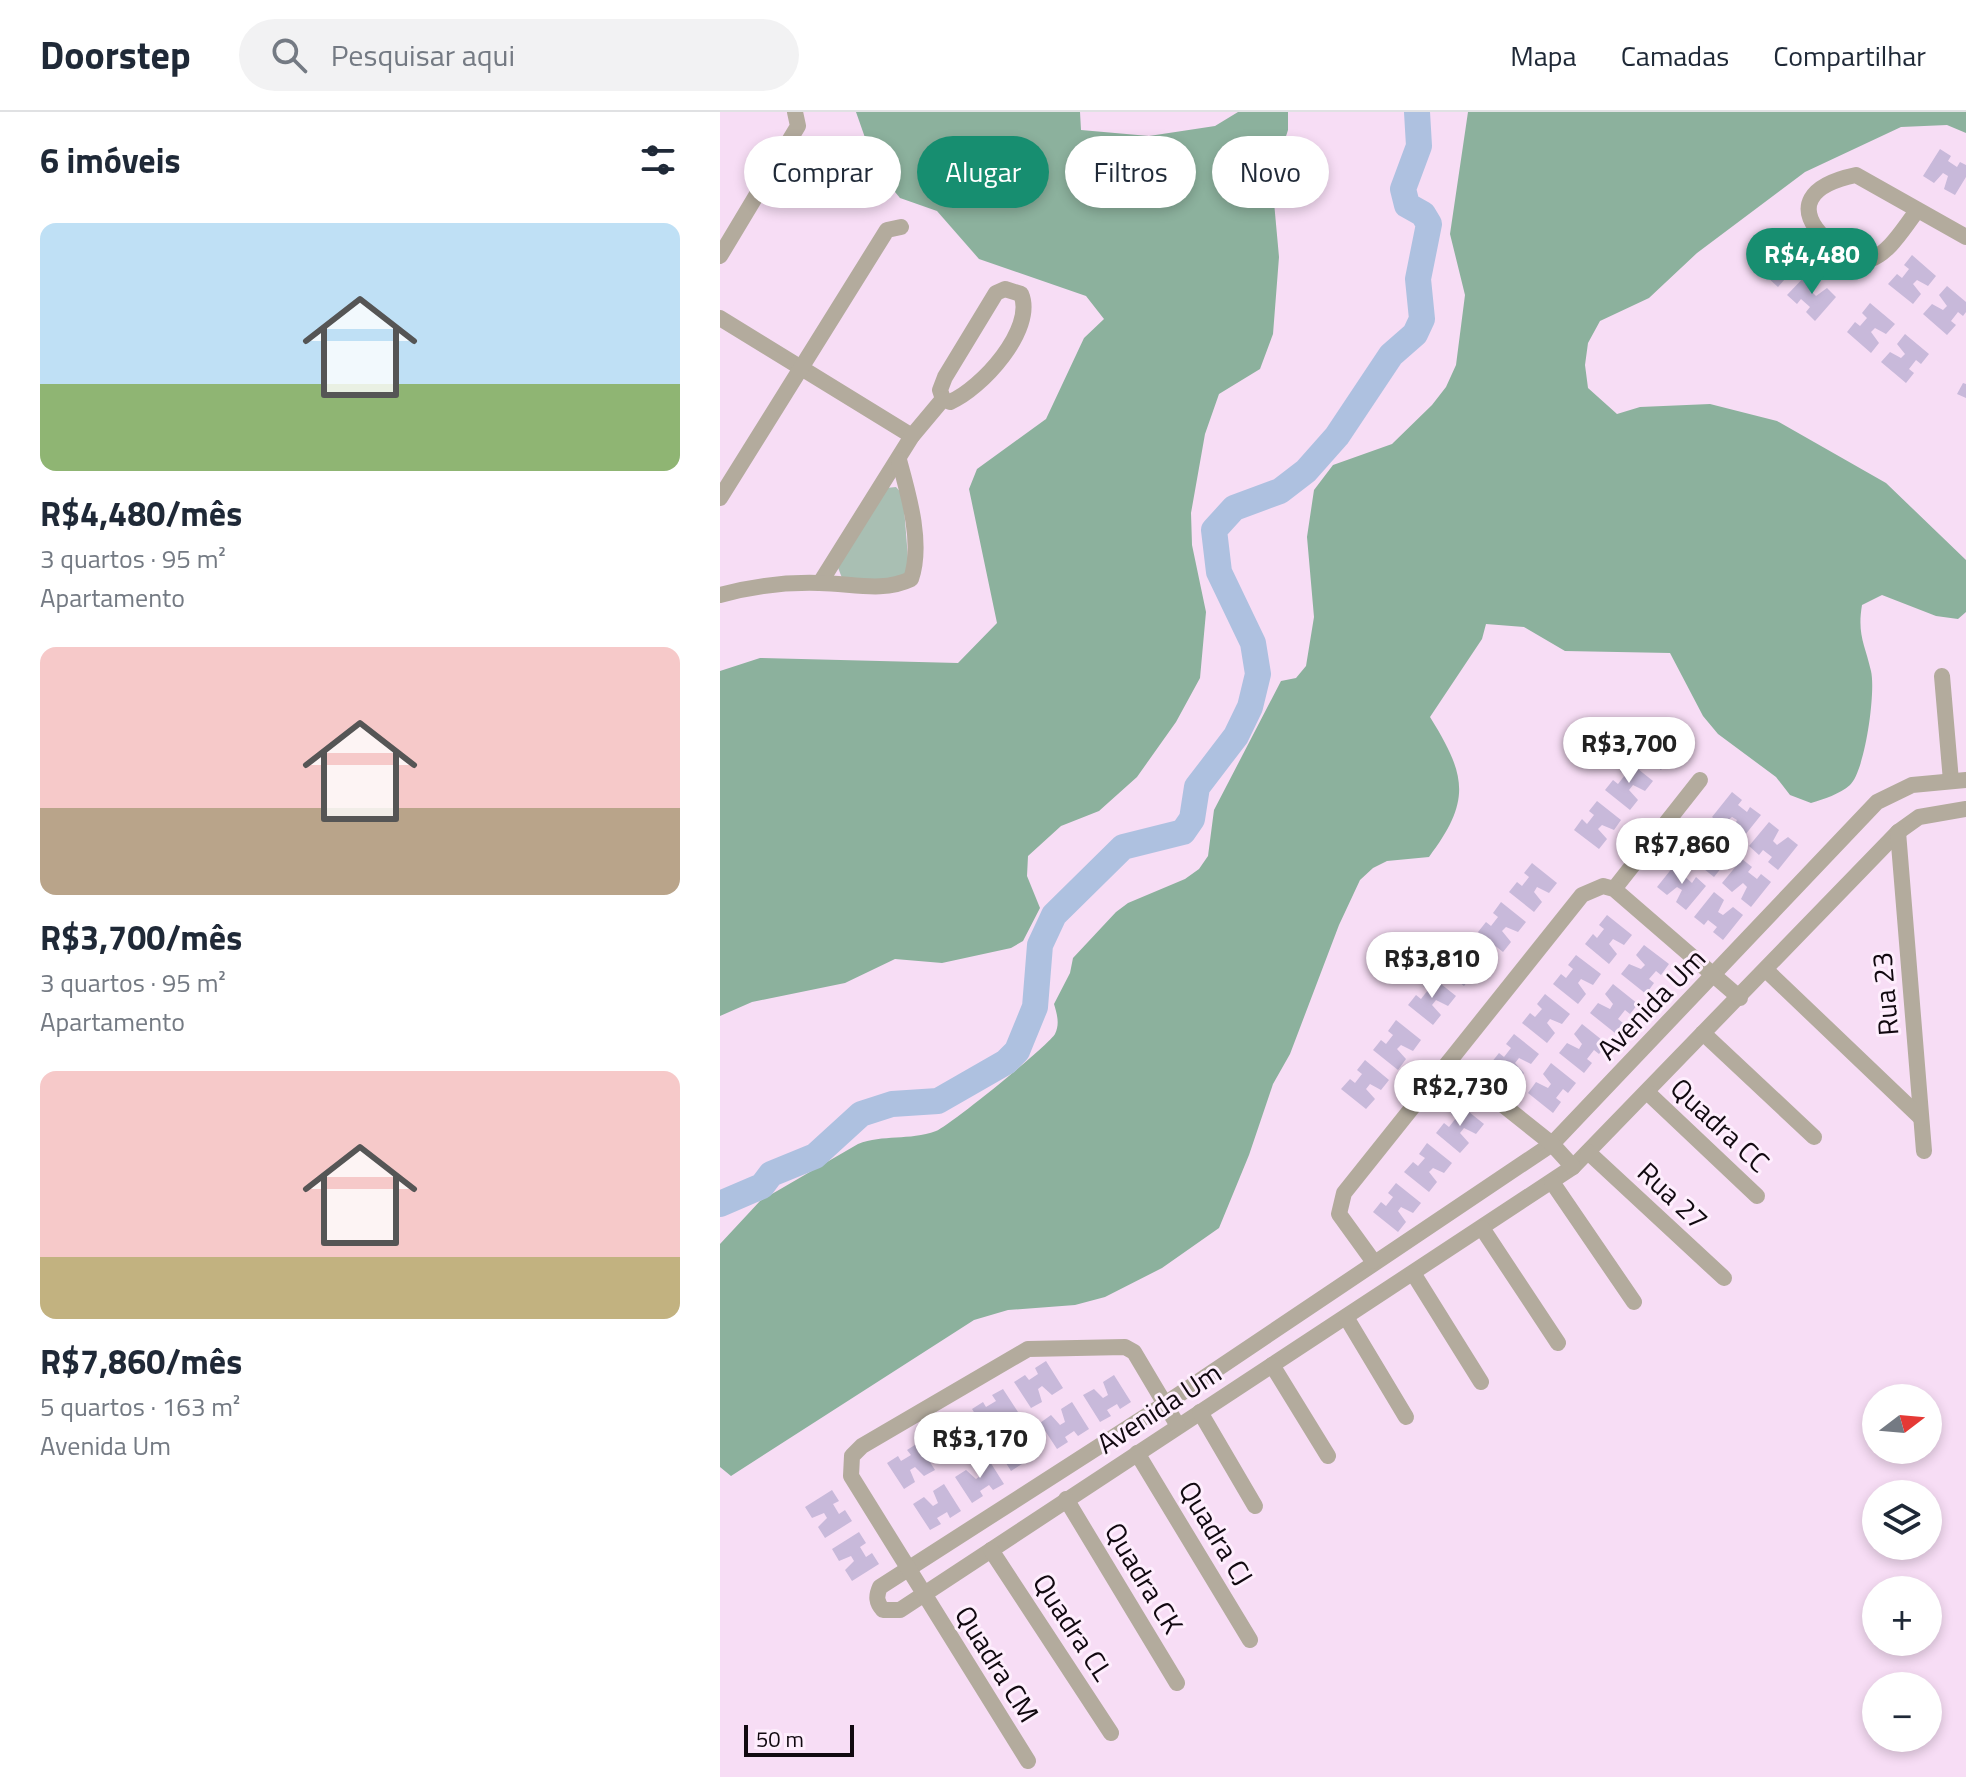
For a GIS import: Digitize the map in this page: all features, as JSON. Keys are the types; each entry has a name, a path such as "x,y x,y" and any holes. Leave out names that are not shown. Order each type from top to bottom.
{"street":[{"path":"720,256 798,126 795,112"},
{"path":"1917,211 1887,248 1873,259 1862,262 1852,259 1809,222 1806,207 1811,198 1837,179 1856,175 1966,237"},
{"path":"720,498 887,230 901,227"},
{"path":"1005,289 1021,294 1025,313 1006,352 974,388 950,402 943,399 940,390 945,377 996,293 1005,289"},
{"path":"720,318 912,436"},
{"path":"820,583 912,436 943,399"},
{"path":"720,595 754,585 820,583 893,588 911,579 917,564 908,493 899,460"},
{"path":"1942,676 1958,781"},
{"path":"1614,889 1700,780"},
{"name":"Avenida Um","path":"1958,781 1912,785 1877,802 1552,1144 1373,1261 1165,1404 907,1568 880,1587 876,1596 879,1606 883,1610 900,1610 1573,1167 1898,832 1919,817 1966,809"},
{"name":"Rua 23","path":"1898,832 1924,1151"},
{"path":"1373,1261 1339,1214 1344,1193 1582,895 1603,886 1614,889 1740,998"},
{"path":"1766,970 1921,1118"},
{"path":"1703,1033 1814,1137"},
{"path":"1449,1062 1552,1144 1573,1167"},
{"name":"Quadra CC","path":"1647,1092 1757,1196"},
{"name":"Rua 27","path":"1588,1152 1724,1278"},
{"path":"1552,1182 1634,1302"},
{"path":"1482,1228 1558,1343"},
{"path":"1413,1273 1481,1382"},
{"path":"1346,1317 1406,1417"},
{"name":"Quadra CM","path":"1028,1761 851,1476 852,1456 862,1446 1028,1349 1125,1347 1141,1360 1165,1404"},
{"path":"1272,1365 1328,1456"},
{"path":"1165,1404 1178,1426"},
{"path":"1200,1412 1255,1506"},
{"name":"Quadra CJ","path":"1137,1453 1250,1640"},
{"name":"Quadra CK","path":"1066,1499 1177,1683"},
{"name":"Quadra CL","path":"991,1550 1111,1733"}],"green space":[{"path":"856,112 1080,112 1081,130 1149,136 1215,126 1238,112 1288,112 1286,136 1212,136 1212,208 1275,208 1279,257 1273,334 1260,369 1219,394 1205,434 1191,513 1192,545 1206,612 1200,678 1176,722 1137,777 1099,811 1061,826 1028,856 1027,876 1040,908 1023,941 1011,948 942,963 895,959 845,983 752,1002 720,1016 720,671 760,658 958,663 997,623 969,489 977,469 1046,419 1084,338 1104,319 1086,296 979,259 937,211 928,208 1049,208 1049,136 917,136 917,204 901,198 901,136 864,136"},
{"path":"1468,112 1966,112 1966,133 1947,125 1901,127 1805,172 1697,253 1649,298 1600,321 1588,343 1585,365 1588,388 1617,414 1640,407 1710,404 1777,421 1886,483 1966,560 1966,612 1958,619 1936,616 1882,595 1862,605 1861,632 1872,681 1865,748 1850,785 1837,794 1811,803 1790,795 1776,777 1718,734 1703,716 1670,653 1565,651 1524,627 1486,624 1482,639 1430,717 1457,772 1458,803 1452,819 1429,857 1387,861 1360,880 1339,925 1290,1054 1273,1084 1249,1155 1219,1228 1162,1268 1105,1297 1075,1305 1008,1310 974,1320 731,1476 720,1467 720,1244 760,1201 858,1144 936,1131 978,1101 1055,1034 1058,1023 1054,1004 1070,973 1073,958 1116,912 1128,903 1185,879 1199,869 1208,856 1214,810 1281,681 1296,678 1306,666 1314,617 1307,537 1314,490 1333,465 1392,444 1432,405 1446,387 1456,365 1465,295 1450,234"},
{"path":"896,487 903,495 909,571 895,581 842,578 837,565 886,488"}],"building":[{"path":"1940,149 1951,156 1948,161 1957,167 1960,162 1966,165 1966,177 1955,195 1944,189 1948,176 1943,173 1934,183 1923,176"},
{"path":"1771,238 1781,247 1774,258 1779,262 1789,254 1799,263 1778,287 1768,278 1773,273 1764,265 1760,270 1750,261"},
{"path":"1912,255 1936,276 1928,286 1917,280 1913,284 1921,294 1913,304 1888,284 1897,274 1902,278 1909,269 1904,265"},
{"path":"1809,272 1818,281 1812,292 1816,296 1827,288 1836,297 1815,321 1806,312 1810,307 1801,299 1797,304 1787,295"},
{"path":"1947,286 1966,302 1966,312 1963,316 1958,312 1951,321 1956,325 1947,335 1923,314 1932,304 1943,310 1947,306 1939,295"},
{"path":"1870,303 1895,324 1886,334 1875,328 1871,332 1879,343 1871,353 1847,332 1855,322 1860,326 1867,318 1862,313"},
{"path":"1905,334 1929,354 1921,364 1916,360 1909,369 1914,373 1906,383 1881,362 1890,352 1901,358 1905,354 1897,344"},
{"path":"1963,383 1966,384 1966,398 1957,394"},
{"path":"1659,721 1684,741 1676,751 1664,746 1661,750 1669,760 1661,770 1636,751 1644,740 1649,744 1656,736 1651,731"},
{"path":"1628,761 1653,781 1645,791 1633,785 1629,790 1638,800 1630,810 1605,790 1613,780 1618,784 1625,775 1620,771"},
{"path":"1732,792 1742,800 1738,805 1747,812 1750,807 1761,815 1741,840 1731,832 1737,820 1732,817 1722,825 1712,817"},
{"path":"1597,801 1621,820 1614,830 1602,825 1598,829 1607,839 1599,849 1574,830 1582,819 1587,824 1594,815 1589,811"},
{"path":"1769,822 1779,830 1773,841 1777,845 1788,837 1798,845 1778,870 1768,862 1772,857 1763,850 1759,855 1749,846"},
{"path":"1705,829 1715,837 1709,849 1714,853 1724,844 1734,852 1714,877 1704,869 1708,864 1699,857 1695,862 1685,854"},
{"path":"1742,859 1752,867 1748,872 1757,879 1761,874 1771,882 1751,907 1741,899 1747,887 1743,883 1732,892 1722,883"},
{"path":"1677,862 1687,870 1683,875 1692,883 1696,877 1706,886 1686,910 1676,902 1682,890 1677,887 1667,895 1657,887"},
{"path":"1532,863 1557,883 1549,893 1537,887 1534,892 1542,902 1534,912 1509,892 1517,882 1522,886 1529,877 1524,873"},
{"path":"1714,892 1724,900 1718,912 1723,915 1733,907 1743,915 1723,940 1713,932 1717,927 1708,920 1704,925 1694,917"},
{"path":"1501,902 1526,922 1518,932 1506,927 1502,931 1511,942 1503,952 1478,932 1486,922 1491,926 1498,917 1493,913"},
{"path":"1607,915 1632,935 1624,945 1613,939 1609,944 1617,954 1609,964 1585,944 1593,934 1597,938 1604,929 1599,925"},
{"path":"1462,937 1487,956 1479,967 1467,961 1464,965 1472,975 1464,986 1439,966 1447,956 1452,960 1459,951 1454,947"},
{"path":"1644,945 1669,964 1661,975 1656,971 1649,979 1654,983 1646,994 1621,974 1629,964 1641,969 1645,965 1636,955"},
{"path":"1576,955 1601,974 1593,985 1581,979 1578,983 1586,994 1578,1004 1553,984 1561,974 1566,978 1573,969 1568,965"},
{"path":"1431,976 1456,996 1448,1006 1436,1000 1432,1005 1441,1015 1433,1025 1408,1005 1416,995 1421,999 1428,990 1423,986"},
{"path":"1613,984 1638,1004 1630,1014 1625,1010 1618,1019 1623,1023 1615,1033 1590,1013 1598,1003 1610,1009 1613,1004 1605,994"},
{"path":"1545,994 1570,1014 1562,1024 1550,1019 1547,1023 1555,1033 1547,1043 1522,1023 1530,1013 1535,1017 1542,1009 1537,1004"},
{"path":"1396,1020 1421,1040 1413,1051 1401,1045 1397,1049 1406,1059 1398,1070 1373,1050 1381,1040 1386,1044 1393,1035 1388,1031"},
{"path":"1582,1024 1607,1044 1599,1054 1594,1050 1587,1059 1592,1063 1584,1073 1559,1053 1567,1043 1579,1049 1582,1044 1574,1034"},
{"path":"1514,1034 1539,1054 1531,1064 1519,1058 1515,1063 1524,1073 1516,1083 1491,1063 1499,1053 1504,1057 1511,1048 1506,1044"},
{"path":"1365,1060 1389,1080 1381,1090 1370,1084 1366,1089 1375,1099 1366,1109 1341,1089 1350,1079 1355,1083 1362,1074 1357,1070"},
{"path":"1551,1063 1576,1083 1568,1093 1563,1089 1556,1098 1561,1102 1553,1113 1528,1093 1536,1082 1548,1088 1551,1084 1543,1074"},
{"path":"1459,1104 1484,1124 1476,1134 1464,1128 1460,1133 1469,1143 1460,1153 1436,1133 1444,1123 1449,1127 1456,1118 1451,1114"},
{"path":"1427,1143 1452,1163 1444,1173 1433,1168 1429,1172 1437,1182 1429,1192 1404,1172 1413,1162 1418,1166 1425,1158 1419,1154"},
{"path":"1396,1183 1421,1203 1413,1213 1401,1207 1398,1211 1406,1222 1398,1232 1373,1212 1381,1202 1386,1206 1393,1197 1388,1193"},
{"path":"1046,1361 1063,1388 1052,1395 1042,1386 1038,1389 1042,1402 1031,1408 1014,1382 1025,1375 1029,1380 1038,1374 1035,1368"},
{"path":"1114,1375 1131,1402 1120,1409 1117,1404 1107,1410 1111,1416 1100,1422 1083,1395 1094,1389 1103,1398 1108,1395 1103,1382"},
{"path":"1003,1389 1020,1415 1009,1422 1000,1413 995,1416 1000,1429 989,1436 972,1409 983,1402 986,1407 996,1401 992,1395"},
{"path":"1072,1402 1089,1429 1078,1436 1074,1431 1065,1437 1068,1442 1057,1449 1040,1423 1051,1415 1060,1425 1065,1422 1061,1409"},
{"path":"961,1416 978,1443 967,1449 958,1440 953,1443 957,1455 946,1463 929,1435 940,1429 944,1434 953,1428 950,1422"},
{"path":"1026,1424 1043,1451 1032,1458 1028,1452 1019,1458 1022,1464 1011,1471 994,1444 1005,1437 1014,1446 1019,1443 1015,1431"},
{"path":"918,1443 935,1470 924,1476 915,1467 910,1470 915,1482 904,1489 887,1463 898,1456 901,1461 911,1455 907,1450"},
{"path":"987,1457 1004,1484 993,1490 989,1485 980,1491 983,1496 972,1503 955,1477 966,1470 976,1479 980,1476 976,1464"},
{"path":"944,1484 961,1511 950,1518 947,1512 937,1518 941,1524 930,1530 913,1504 924,1497 933,1506 938,1503 933,1491"},
{"path":"832,1490 839,1501 833,1504 839,1514 845,1510 852,1521 825,1538 818,1527 827,1518 824,1513 812,1518 805,1507"},
{"path":"859,1532 866,1543 860,1547 866,1557 872,1553 879,1564 852,1581 845,1570 854,1561 851,1556 839,1561 832,1549"}],"waterway":[{"path":"720,1204 762,1186 771,1174 815,1156 861,1114 892,1104 938,1101 1006,1062 1017,1051 1035,1007 1040,945 1054,915 1123,847 1183,832 1192,819 1197,787 1236,736 1250,707 1258,674 1253,643 1219,572 1214,530 1234,508 1280,491 1306,471 1337,436 1391,355 1415,334 1422,319 1418,279 1429,224 1423,214 1407,205 1403,189 1419,146 1417,112"}]}
